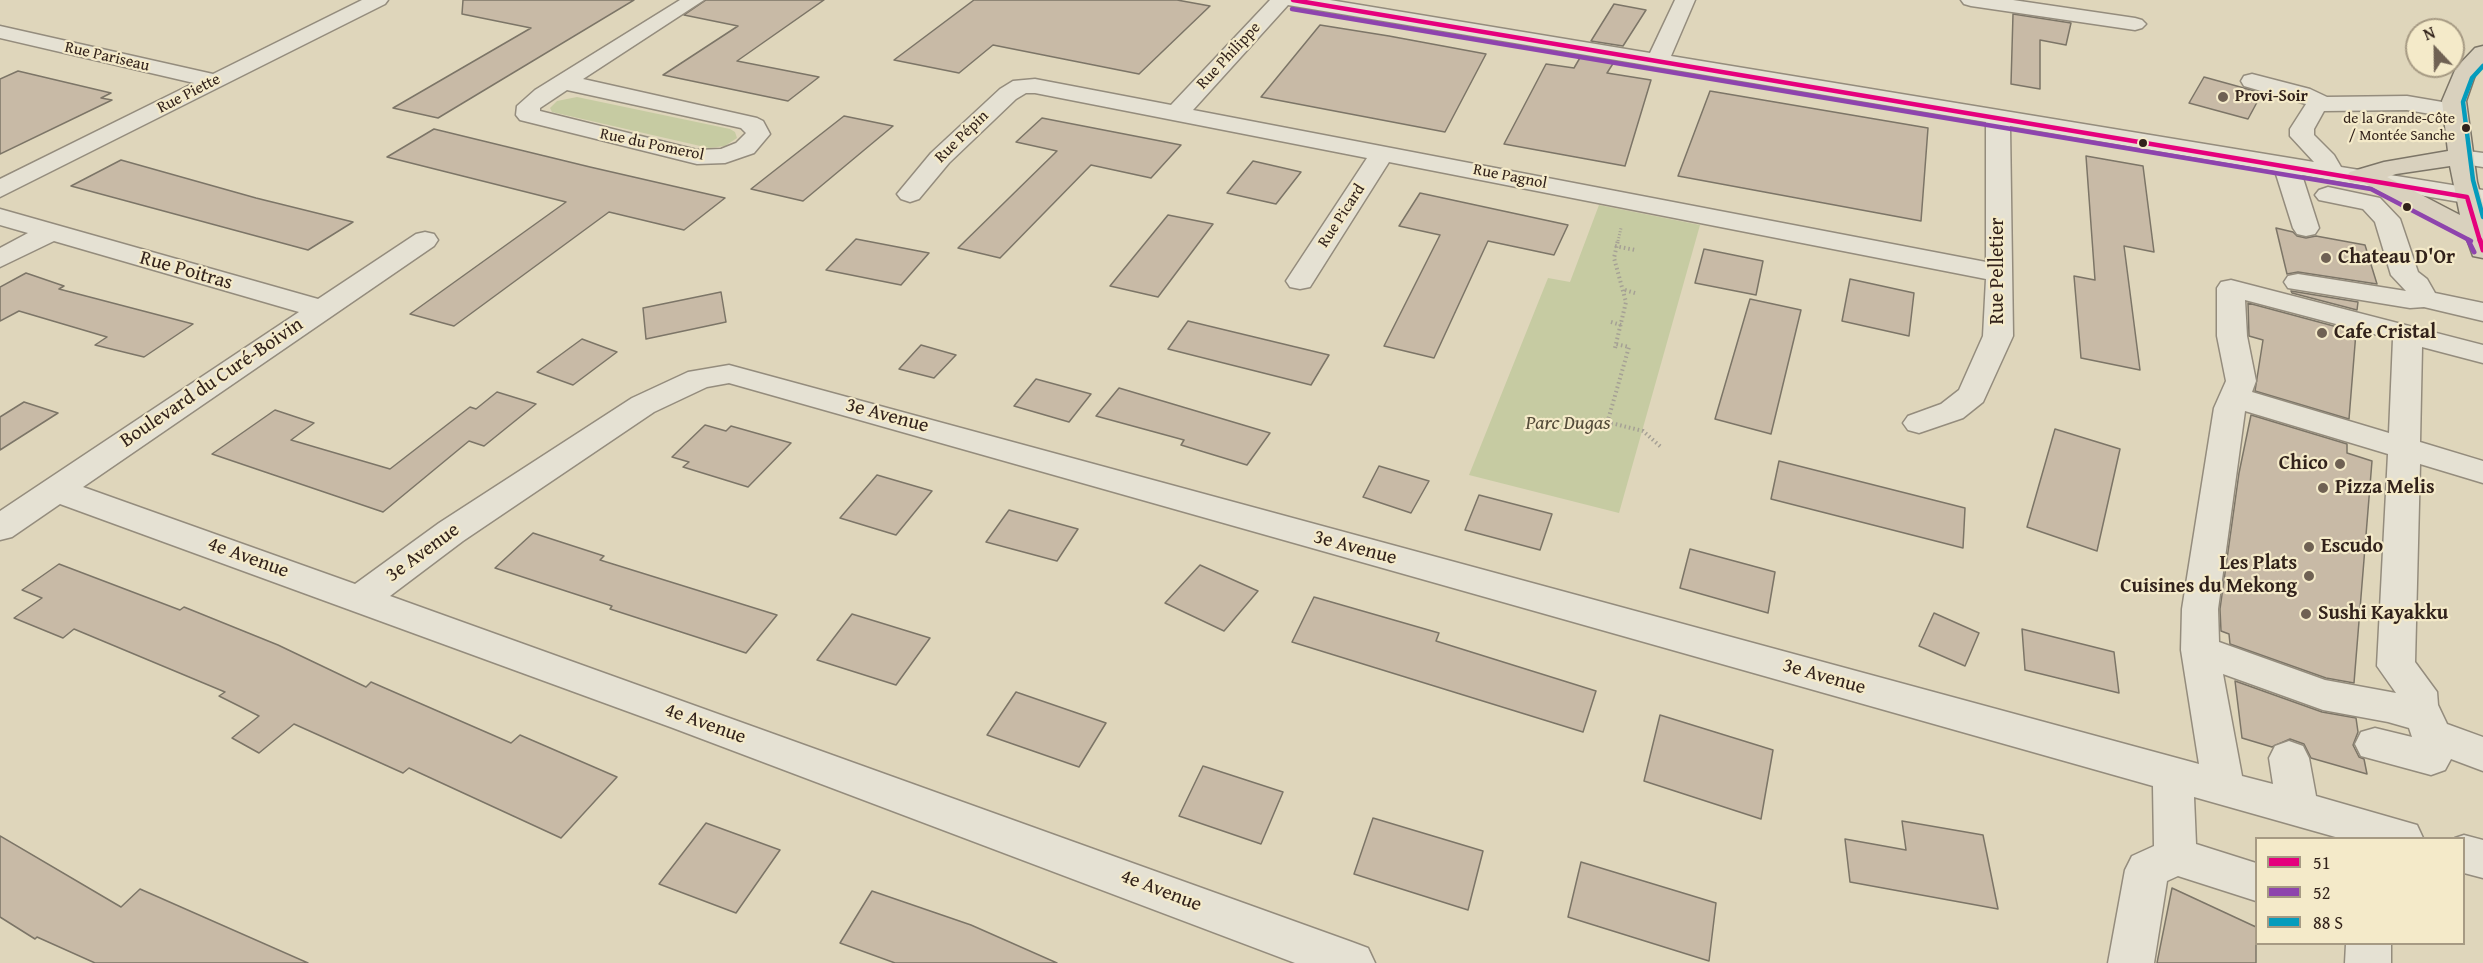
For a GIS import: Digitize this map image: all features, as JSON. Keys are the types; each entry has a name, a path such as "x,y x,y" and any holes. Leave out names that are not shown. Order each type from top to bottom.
{"main road":[{"path":"2476,200 2454,111 2456,90 2464,73 2483,53"},
{"path":"2367,179 2393,167 2476,200"},
{"path":"2367,179 2476,200"}],"street":[{"name":"Rue Piette","path":"0,189 378,0"},
{"name":"Rue du Pomerol","path":"563,82 742,120 755,126 758,134 752,143 736,152 705,158 544,121 528,115 529,106 534,101 563,82 694,0"},
{"name":"Rue Philippe","path":"1178,112 1281,0"},
{"path":"1293,0 2181,148 2290,177 2372,203 2387,219 2405,275 2416,285 2424,299"},
{"path":"1658,60 1685,0"},
{"path":"1971,0 2135,24"},
{"name":"Rue Pariseau","path":"0,32 214,81"},
{"path":"2252,81 2302,94 2324,104"},
{"name":"Rue Pagnol","path":"1021,87 1044,87 1178,112 1999,273"},
{"name":"Rue Pépin","path":"910,194 935,162 973,125 1021,87"},
{"path":"2332,173 2302,136 2302,129 2316,106 2324,104 2407,104 2454,111"},
{"name":"Rue Pelletier","path":"1919,423 1952,411 1972,395 1998,336 1998,117"},
{"path":"2181,148 2181,140 2194,126 2242,136 2311,145"},
{"name":"Rue Picard","path":"1300,281 1383,152"},
{"path":"2290,177 2332,173 2476,200"},
{"path":"2290,177 2306,228"},
{"path":"0,217 51,232"},
{"path":"0,259 51,232"},
{"name":"Rue Poitras","path":"51,232 320,309"},
{"name":"Boulevard du Curé-Boivin","path":"0,528 425,240"},
{"path":"2298,282 2410,300 2424,299 2483,312"},
{"path":"2224,790 2198,632 2230,408 2241,381 2232,336 2231,288 2483,354"},
{"path":"2375,744 2431,758 2428,726 2419,705 2418,692 2396,666 2408,334"},
{"name":"3e Avenue","path":"360,599 451,531 643,405 687,383 711,376 729,374 906,421 2298,810 2387,837"},
{"path":"2236,398 2483,472"},
{"name":"4e Avenue","path":"56,490 360,599 1352,963"},
{"path":"2200,650 2323,695 2388,706 2483,754"},
{"path":"2289,758 2298,810"},
{"path":"2173,775 2175,856"},
{"path":"2465,854 2483,859"},
{"path":"2131,963 2147,870 2175,856 2255,882"},
{"path":"2368,963 2369,945"}],"path":[{"path":"1622,226 1615,246 1614,258 1626,302 1616,346 1629,347 1606,424 1642,431 1661,447"},
{"path":"1615,246 1635,250"},
{"path":"1624,290 1635,293"},
{"path":"1611,322 1621,325"}],"green space":[{"path":"577,97 730,129 735,132 737,138 725,146 709,148 552,112 550,108 557,101"},
{"name":"Parc Dugas","path":"1599,205 1700,225 1619,513 1469,475 1548,278 1570,282"}],"building":[{"path":"463,0 634,0 438,118 393,108 531,28 462,14"},
{"path":"706,0 824,0 737,61 819,77 788,101 663,75 738,26 684,15"},
{"path":"974,0 1177,0 1210,6 1139,74 993,45 959,73 894,60"},
{"path":"1614,4 1646,10 1623,46 1591,41"},
{"path":"2013,14 2071,23 2066,45 2040,40 2040,89 2011,84"},
{"path":"1320,25 1486,54 1445,132 1261,97"},
{"path":"1581,56 1614,62 1607,73 1651,80 1625,166 1504,144 1546,64 1574,68"},
{"path":"18,71 111,93 101,98 112,100 0,154 0,79"},
{"path":"2204,77 2262,93 2248,119 2189,103"},
{"path":"1710,91 1928,128 1921,221 1678,176"},
{"path":"844,116 893,126 803,201 751,189"},
{"path":"1042,118 1181,145 1151,178 1091,165 1000,258 958,248 1057,151 1016,142"},
{"path":"434,129 725,198 684,230 609,212 454,326 410,314 566,202 387,157"},
{"path":"2086,156 2143,166 2154,252 2124,246 2140,370 2081,358 2074,276 2095,280"},
{"path":"121,160 256,198 353,222 308,250 71,186"},
{"path":"1253,161 1301,172 1276,204 1227,193"},
{"path":"1420,193 1568,225 1554,255 1488,241 1434,358 1384,346 1440,235 1399,226"},
{"path":"1168,215 1213,224 1158,297 1110,286"},
{"path":"2276,228 2306,238 2316,236 2365,245 2377,284 2298,272 2287,274"},
{"path":"856,239 929,253 901,285 826,270"},
{"path":"1704,249 1763,261 1756,295 1695,283"},
{"path":"26,273 64,286 59,289 193,324 144,357 95,345 107,337 19,311 0,321 0,287"},
{"path":"1850,279 1914,293 1909,336 1842,321"},
{"path":"2291,291 2358,302 2357,310 2292,293"},
{"path":"721,292 726,322 646,339 643,308"},
{"path":"1750,299 1801,310 1771,434 1715,419"},
{"path":"2248,303 2356,332 2349,419 2255,391 2263,340 2249,336"},
{"path":"1188,321 1329,355 1311,385 1168,349"},
{"path":"582,339 617,352 573,385 537,372"},
{"path":"921,345 956,355 934,378 899,369"},
{"path":"1036,379 1091,394 1069,422 1014,406"},
{"path":"1119,388 1270,433 1247,465 1181,445 1184,440 1096,416"},
{"path":"497,392 536,404 484,446 469,441 383,512 212,454 275,410 314,423 291,440 390,469 470,407 476,409"},
{"path":"24,402 58,413 0,450 0,417"},
{"path":"2251,415 2347,444 2347,453 2372,461 2354,683 2326,678 2230,644 2229,634 2221,631 2220,609 2239,473"},
{"path":"705,425 726,431 731,426 791,443 748,487 683,467 689,462 672,457"},
{"path":"2055,429 2120,449 2097,551 2027,527"},
{"path":"1779,461 1965,508 1963,548 1771,499"},
{"path":"1379,466 1429,481 1411,513 1363,497"},
{"path":"877,475 932,491 896,535 840,518"},
{"path":"1479,495 1552,514 1540,550 1465,530"},
{"path":"1009,510 1078,529 1057,561 986,542"},
{"path":"533,533 604,556 600,560 777,615 746,653 610,609 612,606 495,568"},
{"path":"1690,549 1775,572 1768,613 1680,588"},
{"path":"59,564 180,610 184,607 278,645 366,687 371,682 511,743 520,735 617,777 561,838 409,768 403,773 294,724 259,753 232,738 259,716 219,696 225,692 74,629 63,638 14,618 42,598 22,590"},
{"path":"1200,565 1258,591 1224,631 1165,603"},
{"path":"1314,597 1439,633 1436,641 1596,691 1583,732 1292,642"},
{"path":"1934,613 1979,633 1965,666 1919,646"},
{"path":"852,614 930,638 896,685 817,660"},
{"path":"2022,629 2114,652 2119,693 2025,670"},
{"path":"2235,681 2322,712 2356,718 2358,732 2353,745 2359,757 2364,759 2367,774 2311,758 2304,744 2290,739 2272,747 2242,738"},
{"path":"1016,692 1106,723 1079,767 987,735"},
{"path":"1660,715 1773,750 1761,819 1644,781"},
{"path":"1203,766 1283,792 1261,844 1179,816"},
{"path":"1373,818 1483,851 1468,910 1354,874"},
{"path":"1902,821 1983,835 1998,909 1850,882 1845,839 1906,850"},
{"path":"706,823 780,850 736,913 659,884"},
{"path":"0,836 121,907 140,889 308,963 95,963 37,937 35,939 0,917"},
{"path":"1581,862 1716,903 1709,961 1568,917"},
{"path":"2172,888 2255,927 2256,963 2157,963"},
{"path":"872,891 971,925 1057,963 895,963 840,943"}],"transit line":[{"name":"51","path":"1293,0 2467,197 2483,250"},
{"name":"52","path":"1292,9 2371,189 2471,241 2474,252"},
{"path":"2483,66 2472,78 2463,102 2473,180 2483,217"}],"place":[{"name":"Provi-Soir","path":"2223,97"},
{"name":"de la Grande-Côte / Montée Sanche","path":"2466,128"},
{"name":"Chateau D'Or","path":"2326,258"},
{"name":"Cafe Cristal","path":"2322,333"},
{"name":"Chico","path":"2340,464"},
{"name":"Pizza Melis","path":"2323,488"},
{"name":"Escudo","path":"2309,547"},
{"name":"Les Plats Cuisines du Mekong","path":"2309,576"},
{"name":"Sushi Kayakku","path":"2306,614"}]}
